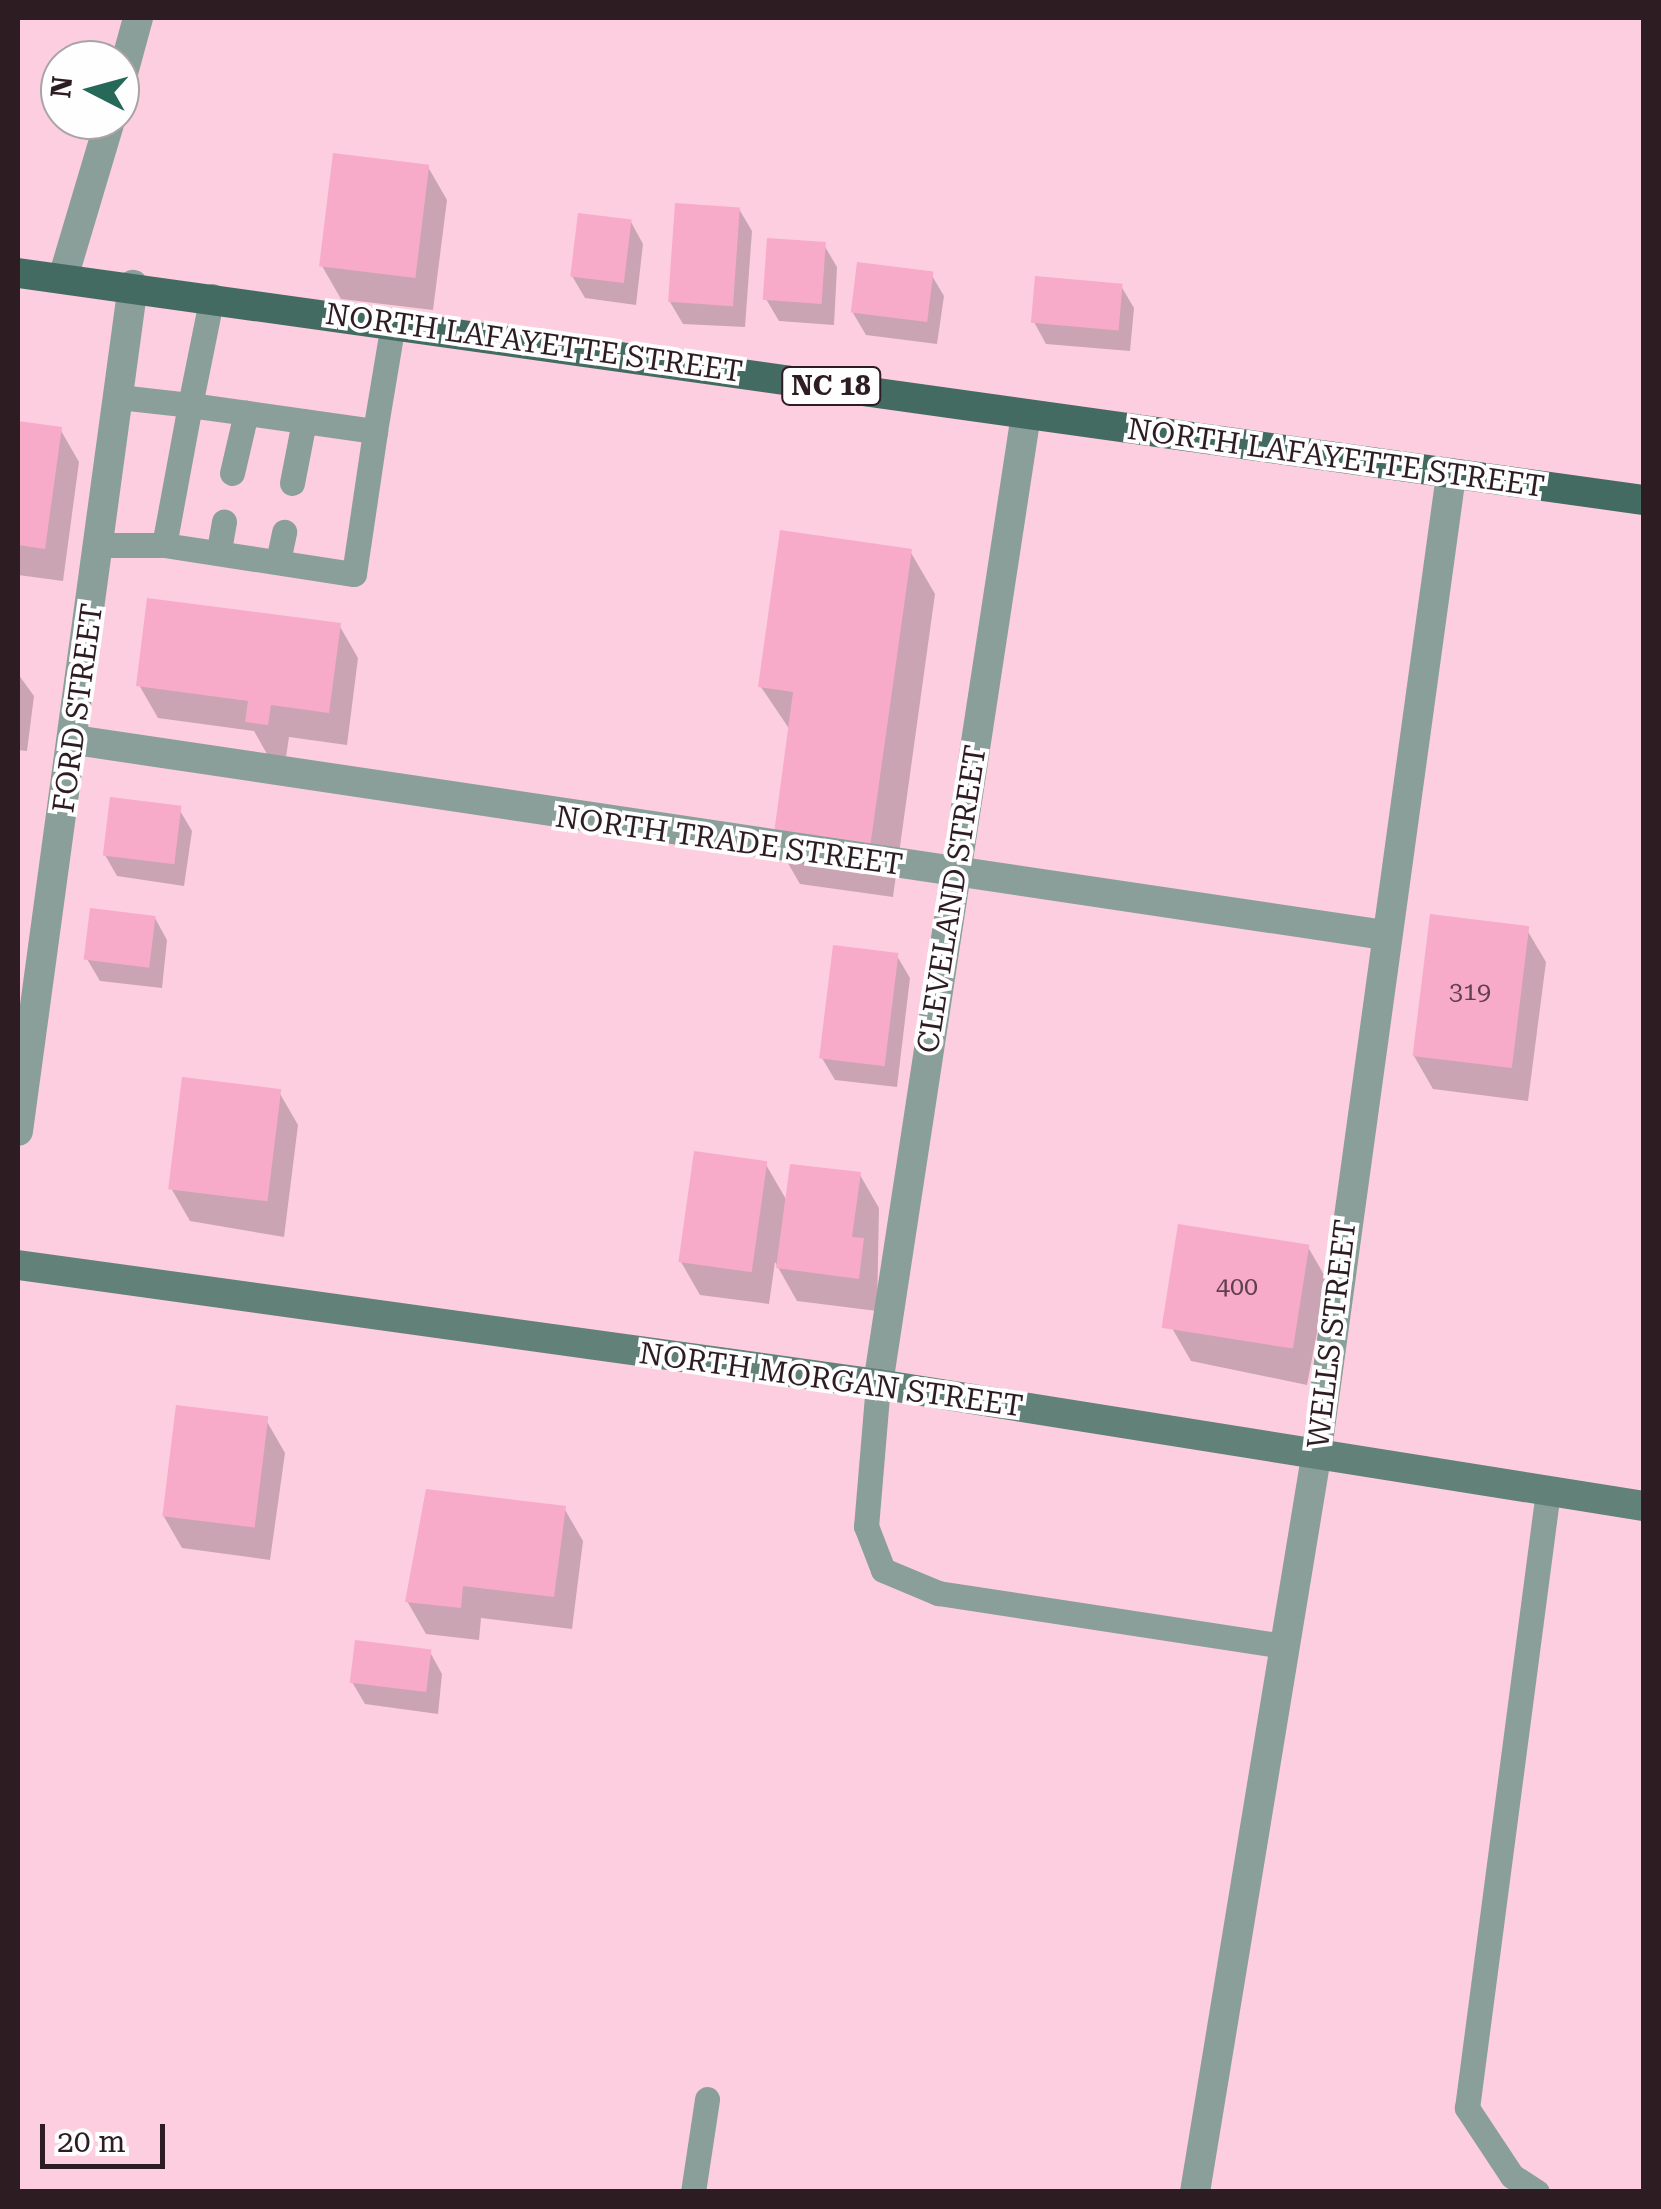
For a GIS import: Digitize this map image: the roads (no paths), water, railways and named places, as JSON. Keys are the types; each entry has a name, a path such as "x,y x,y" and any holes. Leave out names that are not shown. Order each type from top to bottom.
{"main road":[{"name":"NORTH LAFAYETTE STREET","path":"18,273 212,296 1644,500"}],"street":[{"path":"63,278 104,140"},
{"name":"FORD STREET","path":"18,1131 76,740 133,285"},
{"name":"CLEVELAND STREET","path":"878,1384 1026,414"},
{"name":"WELLS STREET","path":"1195,2192 1316,1457 1384,935 1451,474"},
{"name":"NORTH TRADE STREET","path":"76,740 1384,935"},
{"name":"NORTH MORGAN STREET","path":"18,1266 878,1384 1316,1457 1644,1506"}],"lane":[{"path":"164,545 212,296"},
{"path":"100,545 219,550 354,574 393,323"},
{"path":"119,397 375,431"},
{"path":"232,473 246,413"},
{"path":"292,483 304,422"},
{"path":"219,550 224,522"},
{"path":"278,560 284,532"},
{"path":"878,1384 866,1526 883,1570 938,1593 1284,1646"},
{"path":"1537,2192 1512,2176 1467,2108 1548,1491"},
{"path":"694,2192 707,2099"}]}
